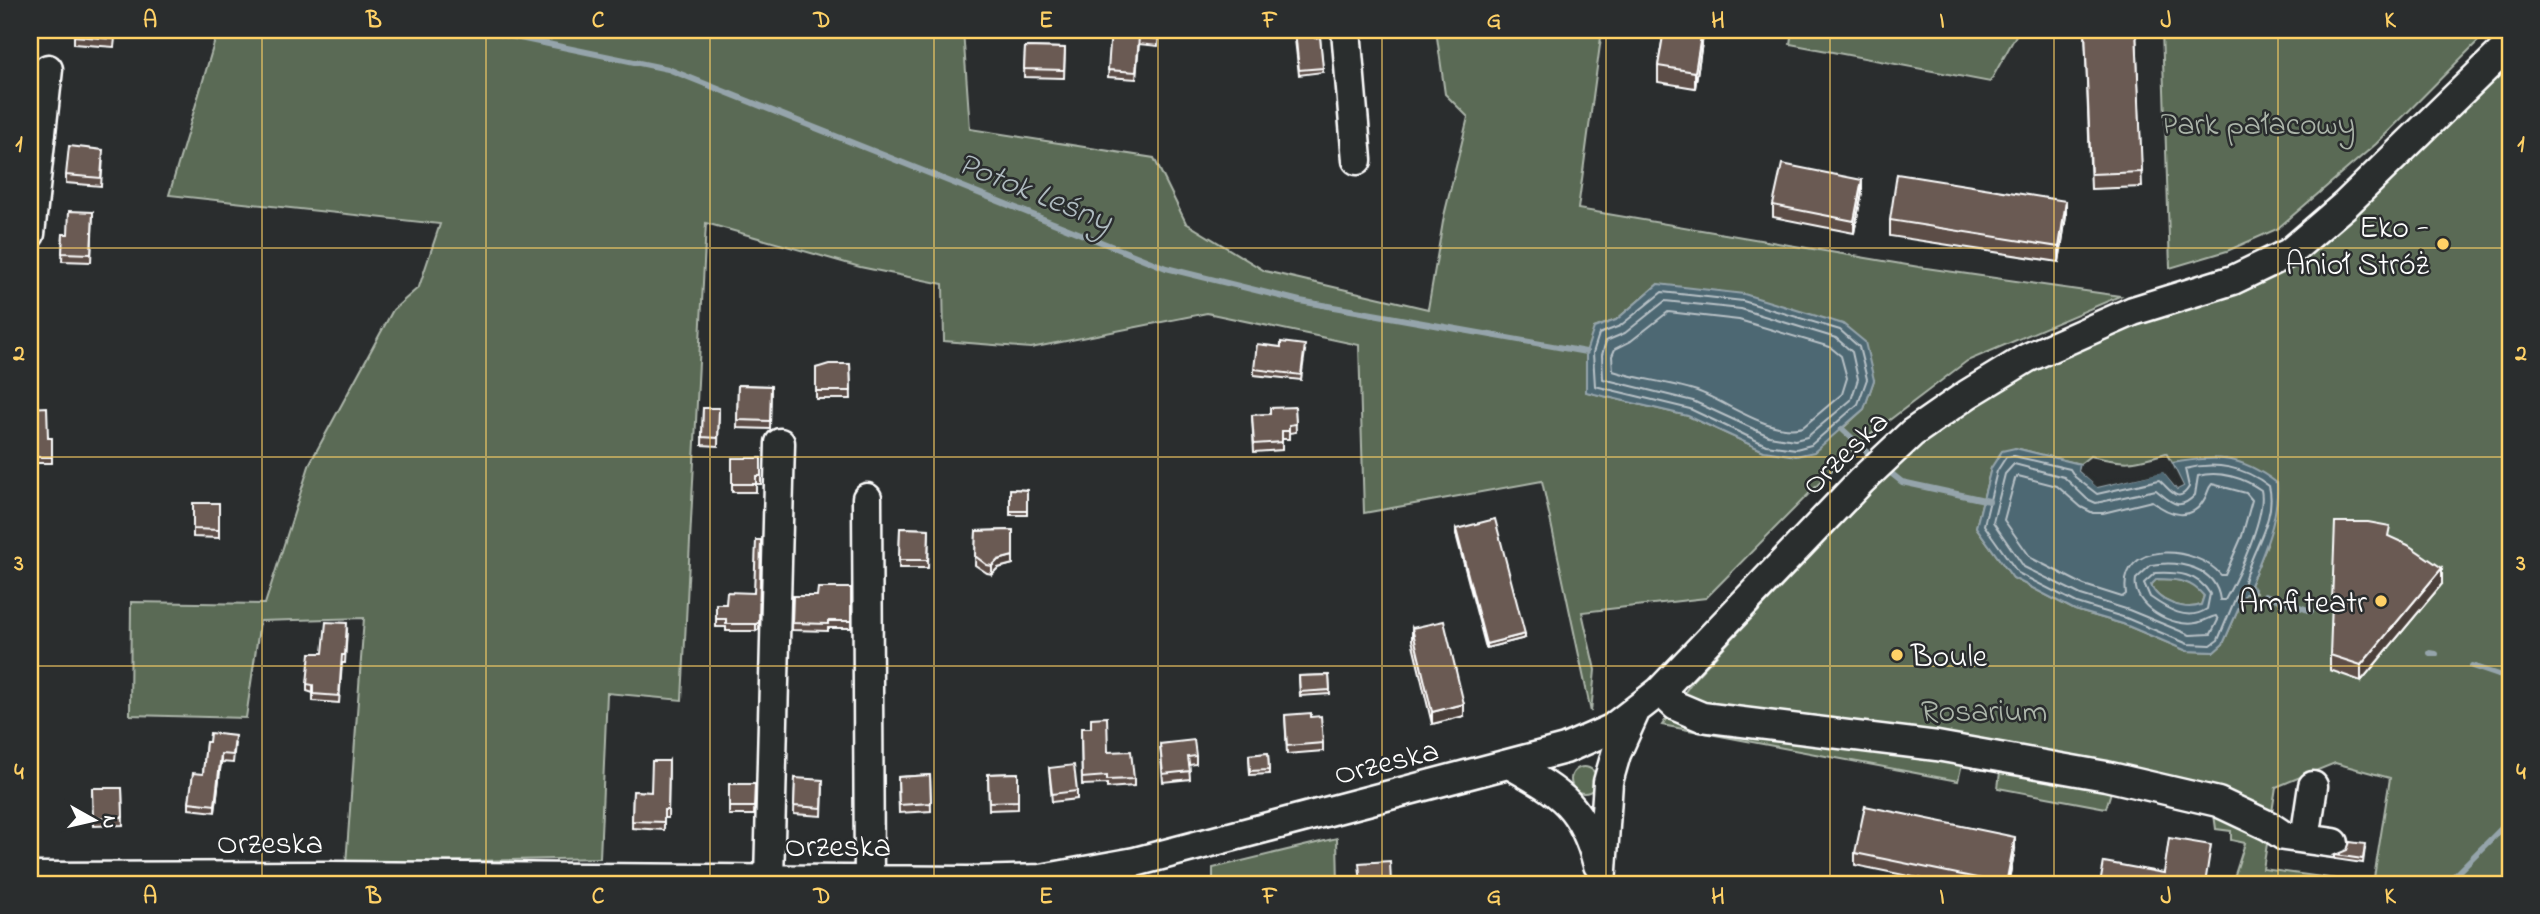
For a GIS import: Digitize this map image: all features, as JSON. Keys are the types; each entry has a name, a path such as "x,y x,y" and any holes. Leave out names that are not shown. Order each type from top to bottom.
{"street":[{"path":"1346,30 1357,160"},
{"name":"Orzeska","path":"30,877 344,876 556,882 1041,879 1121,865 1511,765 1575,745 1611,729 1634,714 1660,691 1861,481 1912,433 2027,358 2133,311 2233,280 2289,253 2346,204 2510,44"},
{"path":"30,234 48,69"},
{"path":"769,880 780,443"},
{"path":"867,498 869,881"},
{"path":"1660,691 1675,706 1702,717 1937,746 2106,776 2218,802 2284,836 2334,843"},
{"path":"1601,881 1608,787 1616,754 1634,714"},
{"path":"1575,745 1601,759 1608,787 1598,805 1585,809 1567,802 1560,770 1575,745"},
{"path":"1511,765 1553,788 1567,802 1584,826 1601,881"},
{"path":"2305,839 2313,786"}],"green space":[{"path":"218,30 963,30 970,129 1154,158 1186,223 1265,271 1428,309 1444,216 1468,117 1445,94 1436,30 1602,30 1578,209 1919,267 2120,296 1967,361 1858,444 1706,598 1582,612 1595,670 1591,712 1542,481 1364,513 1359,345 1207,313 1031,348 944,341 943,284 860,267 706,223 682,700 607,693 600,858 346,864 364,618 260,621 246,718 130,715 131,602 265,604 310,463 393,310 419,287 440,224 169,195","holes":["1658,284 1874,380 1864,409 1842,429 1764,451 1688,416 1587,392 1594,328 1616,320"]},
{"path":"1792,30 2019,30 1990,82 1790,44"},
{"name":"Park pałacowy","path":"2162,30 2489,30 2376,144 2277,229 2227,251 2170,268"},
{"name":"Rosarium","path":"2510,60 2510,884 2373,884 2232,884 2245,843 2231,840 2231,831 2216,829 2214,814 2111,792 2106,808 1998,788 2000,772 1962,764 1958,781 1662,725 1694,679 1924,437 2036,366 2139,323 2245,291 2296,266 2408,162","holes":["2015,448 2080,464 2090,456 2128,462 2166,453 2172,463 2226,459 2267,544 2250,585 2256,592 2245,594 2223,644 2214,652 2187,651 2123,624 2075,610 2013,578 1976,527 1991,468","2335,763 2390,778 2373,884 2263,869 2276,787"]},
{"path":"2156,579 2177,580 2194,586 2204,595 2201,605 2187,607 2165,600 2151,585"},
{"path":"1584,767 1593,771 1597,780 1593,789 1584,793 1575,789 1571,780 1575,771"},
{"path":"1337,838 1338,884 1213,884 1213,868"}],"water":[{"path":"1658,284 1744,294 1843,324 1865,342 1874,380 1864,409 1814,452 1796,456 1764,451 1688,416 1586,392 1586,352 1594,328 1616,320"},
{"path":"2015,448 2080,464 2079,471 2098,487 2163,471 2177,489 2183,486 2172,463 2202,459 2239,462 2277,483 2273,522 2250,585 2255,589 2252,594 2245,594 2223,644 2214,652 2187,651 2123,624 2075,610 2013,578 1976,527 1991,468 2002,451","holes":["2157,579 2177,580 2194,587 2204,596 2201,605 2187,607 2165,600 2151,585"]}],"pier":[{"path":"2170,460 2183,486 2177,489 2163,472 2097,487 2079,471 2082,462 2083,470 2098,483 2164,468 2178,484 2169,464"}],"building":[{"path":"74,30 115,30 114,39 74,36"},
{"path":"1111,30 1158,30 1158,39 1139,37 1136,72 1108,70"},
{"path":"1295,30 1314,30 1315,38 1320,37 1323,68 1299,70"},
{"path":"1664,30 1702,30 1695,72 1658,66"},
{"path":"2085,30 2136,30 2142,172 2091,174"},
{"path":"1025,47 1065,48 1064,70 1024,69"},
{"path":"69,146 103,150 101,178 66,175"},
{"path":"1782,164 1862,180 1854,221 1773,205"},
{"path":"1897,174 2066,201 2059,247 1890,220"},
{"path":"69,211 93,212 91,254 62,253 63,234 68,234"},
{"path":"1281,342 1305,345 1301,375 1254,369 1257,344 1281,347"},
{"path":"829,364 850,364 851,391 816,391 816,368"},
{"path":"738,385 771,386 770,421 737,420"},
{"path":"47,407 52,457 30,457 30,408"},
{"path":"1295,407 1296,424 1289,425 1289,431 1282,431 1282,442 1254,444 1252,415 1270,414 1270,408"},
{"path":"703,408 719,408 718,438 702,437"},
{"path":"732,458 761,458 761,476 756,476 756,484 732,484"},
{"path":"1010,489 1027,490 1027,511 1010,511"},
{"path":"193,503 219,503 219,530 193,529"},
{"path":"1495,519 1525,634 1486,644 1456,529"},
{"name":"Amfiteatr","path":"2335,522 2368,522 2390,526 2388,536 2408,545 2442,568 2361,665 2330,655"},
{"path":"900,528 929,529 928,560 899,560"},
{"path":"1013,530 1013,556 998,560 992,566 975,556 976,531"},
{"path":"756,540 761,540 759,622 726,624 726,619 716,619 716,604 726,604 727,592 754,593"},
{"path":"818,588 851,588 851,621 828,621 828,624 792,623 793,596 817,596"},
{"path":"1444,621 1464,704 1432,712 1412,628"},
{"path":"326,622 347,623 339,696 313,694 313,685 307,684 310,653 323,653"},
{"path":"1329,675 1330,690 1300,692 1299,676"},
{"path":"1311,713 1311,717 1321,716 1323,743 1287,746 1285,715"},
{"path":"1107,717 1108,752 1131,751 1134,779 1107,780 1107,776 1082,778 1081,728 1091,728 1091,718"},
{"path":"210,733 235,736 233,755 221,754 215,805 189,802 193,773 203,774 206,742 209,742"},
{"path":"1194,740 1196,756 1188,757 1190,771 1163,774 1160,744"},
{"path":"1268,753 1269,770 1250,771 1249,755"},
{"path":"652,761 669,761 668,810 664,810 664,822 632,821 633,791 651,792"},
{"path":"1074,765 1077,791 1052,794 1049,768"},
{"path":"1018,773 1018,801 989,802 988,774"},
{"path":"930,775 931,803 899,805 898,777"},
{"path":"795,778 823,780 822,808 794,806"},
{"path":"729,784 755,784 754,807 729,807"},
{"path":"92,788 122,788 123,817 93,818"},
{"path":"1865,806 2015,837 2006,884 1855,853"},
{"path":"2169,838 2211,845 2205,884 2100,884 2104,862 2164,873"},
{"path":"2350,842 2365,844 2363,859 2335,855 2347,850"},
{"path":"1390,861 1391,884 1361,884 1359,863"}],"waterway":[{"name":"Potok Leśny","path":"481,30 668,69 1166,268 1300,301 1586,352"},
{"path":"1842,429 1866,451"},
{"path":"1892,474 1902,482 1989,501"},
{"path":"2265,595 2311,611"},
{"path":"2430,653 2436,654"},
{"path":"2472,666 2510,679"},
{"path":"2446,884 2510,820"}],"place":[{"name":"Eko - Anioł Stróż","path":"2443,244"},
{"name":"Amfiteatr","path":"2381,601"},
{"name":"Boule","path":"1897,655"}]}
